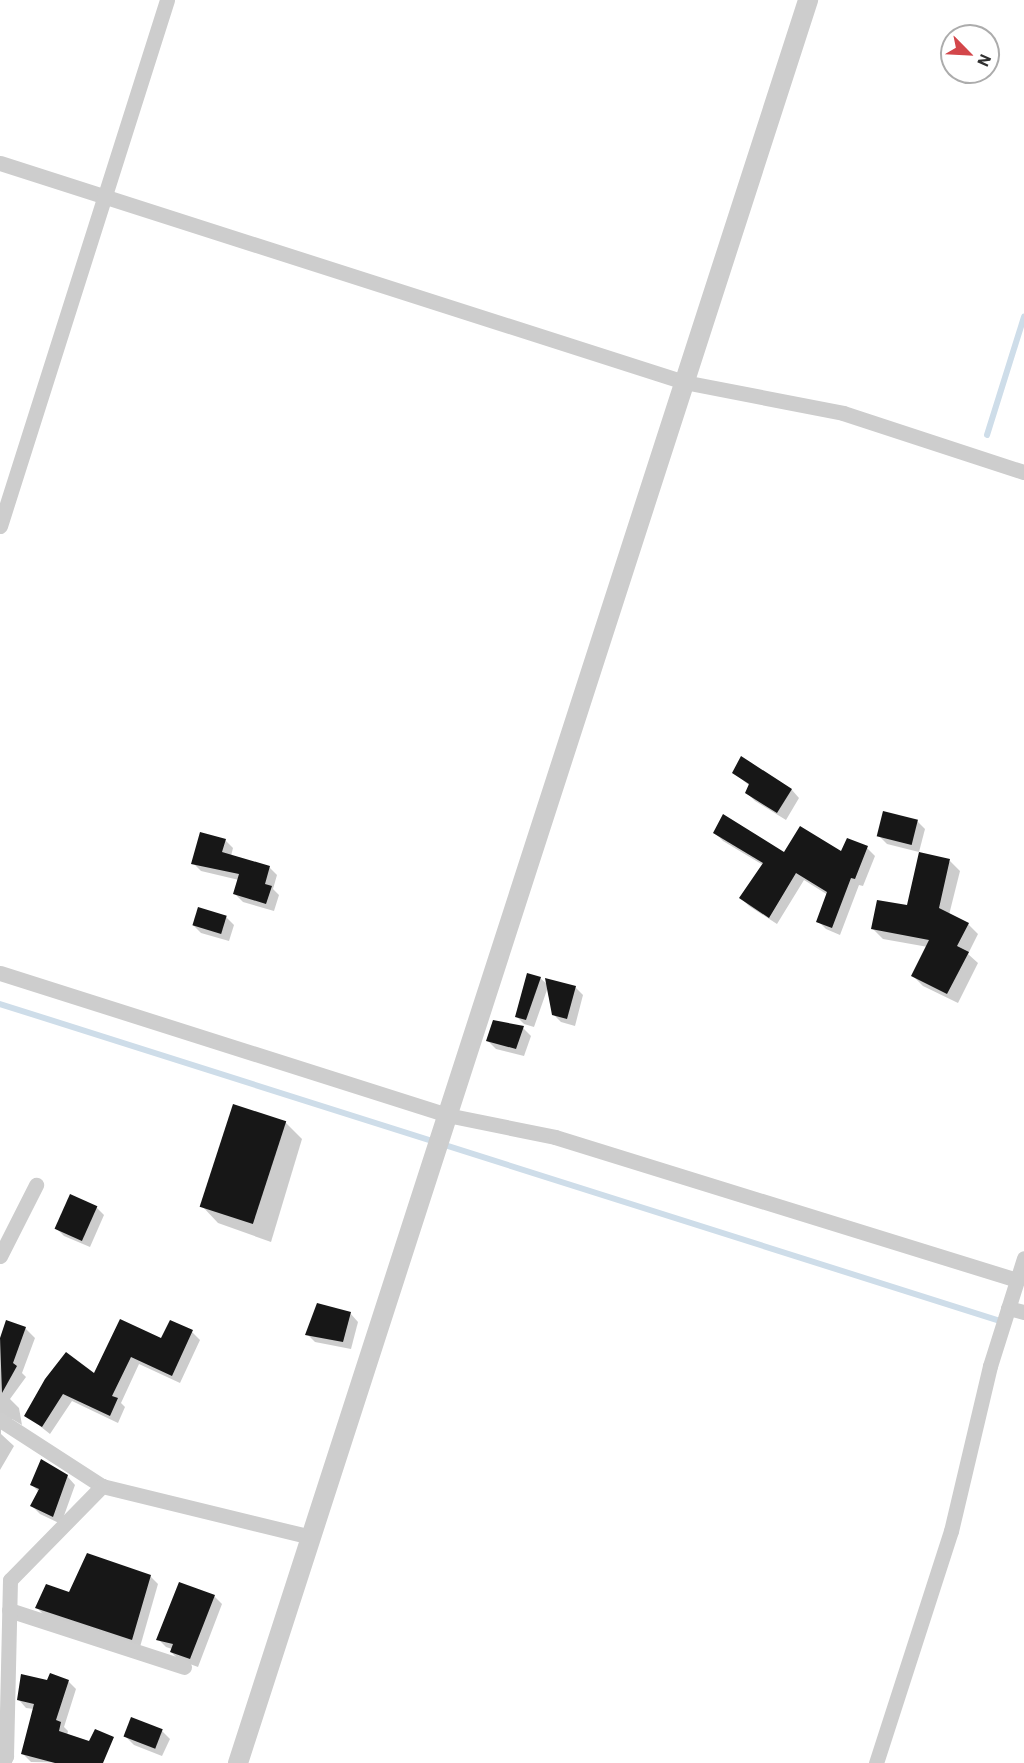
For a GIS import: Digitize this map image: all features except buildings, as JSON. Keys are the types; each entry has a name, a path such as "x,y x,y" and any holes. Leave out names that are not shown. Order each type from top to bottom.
{"street":[{"path":"0,526 167,0"},
{"path":"238,1763 808,0"},
{"path":"0,163 684,382 843,413 1024,472"},
{"path":"0,973 445,1121 555,1137 1012,1294 1024,1312"},
{"path":"0,1256 36,1185"},
{"path":"876,1763 951,1531 992,1359 1024,1258"},
{"path":"0,1420 102,1486 312,1537"},
{"path":"3,1763 6,1756 4,1694 10,1580 102,1486"},
{"path":"9,1610 184,1667"}],"waterway":[{"path":"987,435 1024,317"},
{"path":"0,1004 1003,1322"}]}
